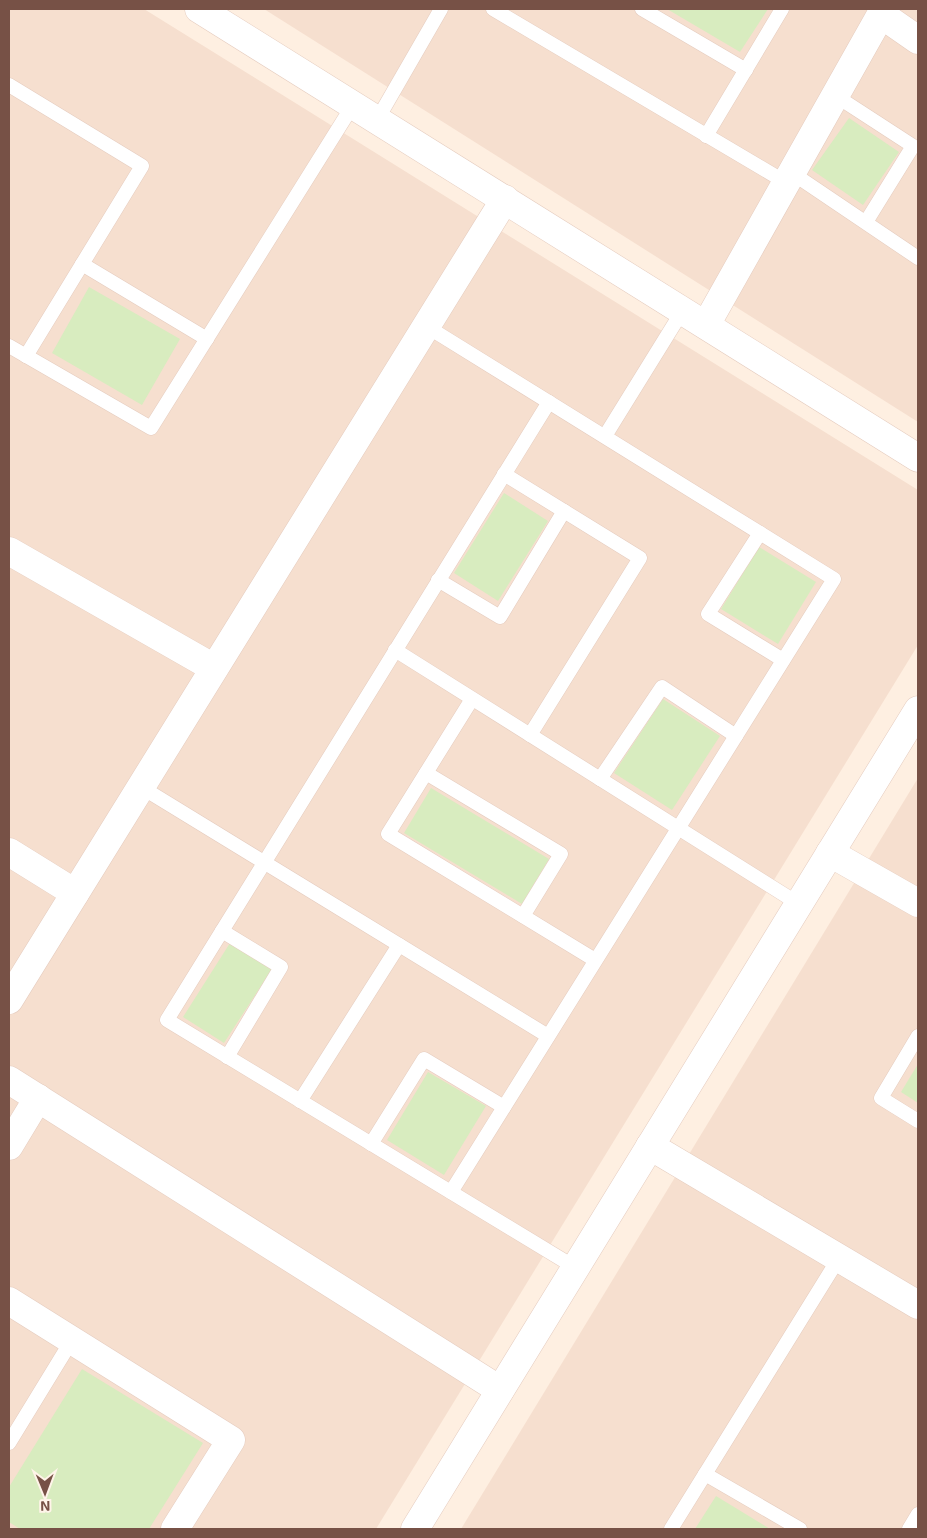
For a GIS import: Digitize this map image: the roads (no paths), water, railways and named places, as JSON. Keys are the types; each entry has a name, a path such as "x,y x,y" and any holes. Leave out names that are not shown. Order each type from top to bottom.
{"street":[{"path":"200,9 918,458"},
{"path":"706,326 836,96 879,12 918,40"},
{"path":"9,1000 505,199"},
{"path":"9,551 214,668"},
{"path":"414,1529 918,710"},
{"path":"9,852 75,893"},
{"path":"830,853 918,903"},
{"path":"9,1080 500,1390"},
{"path":"9,1146 38,1098"},
{"path":"650,1146 918,1305"},
{"path":"9,1301 231,1440 175,1529"}],"lane":[{"path":"377,120 441,9"},
{"path":"493,9 706,136 790,178 866,222 918,258"},
{"path":"642,9 746,70"},
{"path":"706,136 782,9"},
{"path":"9,85 142,166 26,356"},
{"path":"836,96 913,146 866,222"},
{"path":"9,346 151,428 353,105"},
{"path":"82,264 207,339"},
{"path":"605,436 683,310"},
{"path":"426,326 834,579 451,1192"},
{"path":"549,402 166,1020 576,1268"},
{"path":"504,474 640,558 530,735"},
{"path":"438,580 500,617 564,511"},
{"path":"760,533 708,614 783,660"},
{"path":"395,650 799,904"},
{"path":"600,779 662,687 736,736"},
{"path":"472,699 388,834 596,960"},
{"path":"426,773 561,854 523,916"},
{"path":"141,787 548,1036"},
{"path":"222,931 281,967 227,1057"},
{"path":"300,1101 399,945"},
{"path":"918,1036 881,1098 918,1121"},
{"path":"371,1144 424,1059 504,1107"},
{"path":"671,1529 839,1258"},
{"path":"9,1443 72,1340"},
{"path":"705,1474 800,1529"},
{"path":"909,1529 918,1514"}]}
